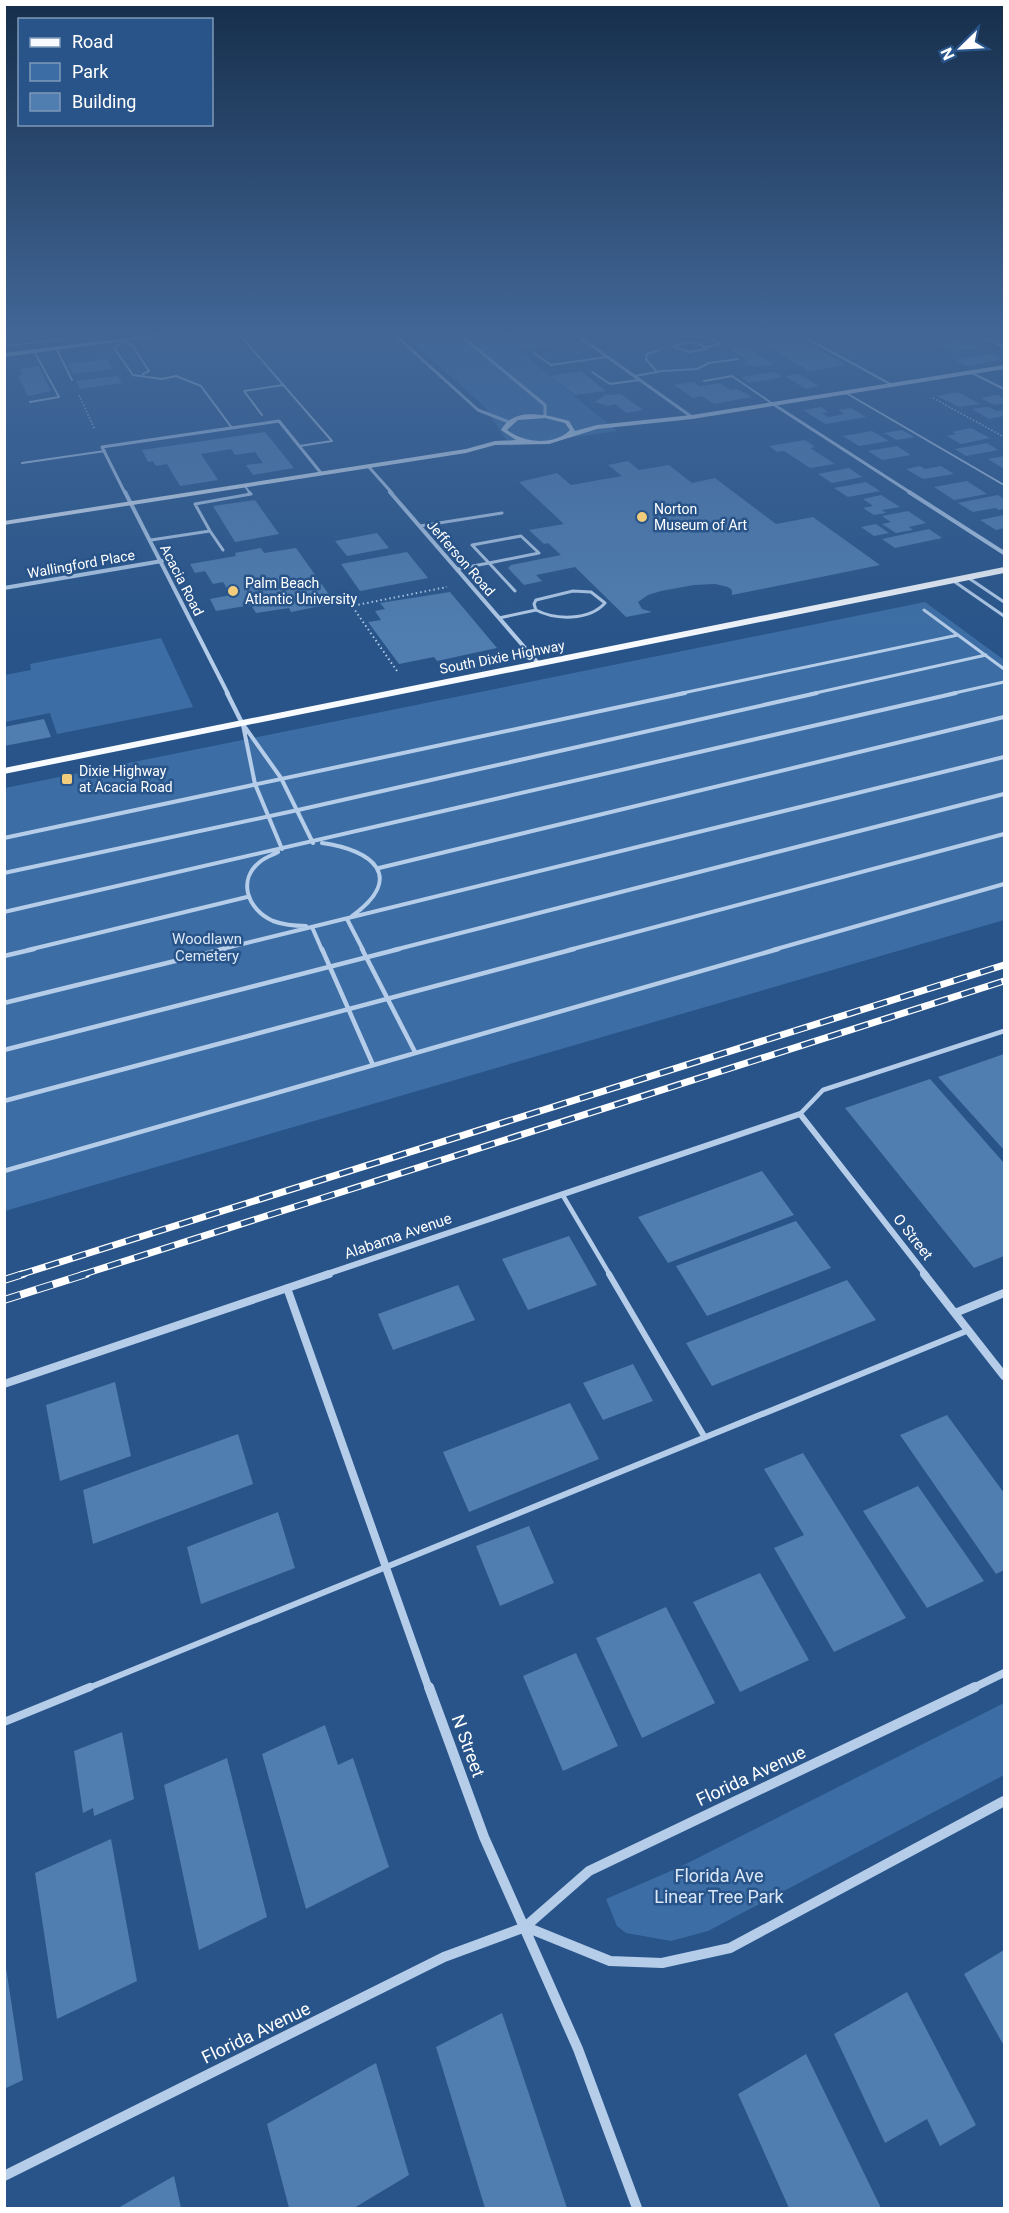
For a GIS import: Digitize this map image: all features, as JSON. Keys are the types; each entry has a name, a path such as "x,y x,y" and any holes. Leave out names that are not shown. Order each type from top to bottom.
{"main road":[{"name":"South Dixie Highway","path":"4,771 1005,570"}],"street":[{"path":"104,449 175,437"},
{"path":"293,437 321,473"},
{"path":"495,443 497,437"},
{"path":"514,437 531,441"},
{"path":"4,523 466,451 495,443 550,441 561,437"},
{"path":"825,437 1005,552"},
{"name":"Acacia Road","path":"104,449 242,723"},
{"name":"Jefferson Road","path":"368,466 538,663"},
{"name":"Wallingford Place","path":"4,588 162,561"},
{"name":"Alabama Avenue","path":"4,1384 800,1114"},
{"name":"O Street","path":"800,1114 1005,1376"},
{"name":"N Street","path":"287,1288 484,1837 578,2049 637,2208"},
{"path":"955,1313 1005,1293"},
{"name":"Florida Avenue","path":"4,2176 444,1957 525,1927 589,1871 1005,1674"},
{"path":"525,1927 610,1961 662,1963 730,1948 1005,1801"}],"lane":[{"path":"300,446 332,441 329,437"},
{"path":"923,437 1005,485"},
{"path":"22,464 104,449"},
{"path":"223,550 195,504 251,494 244,485"},
{"path":"420,526 502,513"},
{"path":"151,540 210,531"},
{"path":"457,569 489,563 539,553 521,536 472,545 489,563 515,591"},
{"path":"967,577 1005,602"},
{"path":"952,580 1005,616"},
{"path":"499,618 537,610 546,615 560,617 599,610 605,603 599,596 583,590 537,600 534,604 537,610"},
{"path":"924,610 1005,669"},
{"path":"4,838 958,634"},
{"path":"4,873 298,810 986,655"},
{"path":"4,912 313,843 1005,682"},
{"path":"379,868 1005,717"},
{"path":"242,723 280,778 313,843"},
{"path":"242,723 255,784 282,849"},
{"path":"4,1003 1005,757"},
{"path":"4,1050 1005,794"},
{"path":"4,1101 1005,834"},
{"path":"313,843 335,843 354,848 369,857 379,868 382,882 377,896 366,909 347,919"},
{"path":"282,849 260,862 248,879 247,897 259,913 282,924 312,927"},
{"path":"4,1171 1005,884"},
{"path":"4,956 247,897"},
{"path":"347,919 415,1052"},
{"path":"312,927 373,1065"},
{"path":"800,1114 823,1090 1005,1031"},
{"path":"561,1194 704,1436"},
{"path":"4,1722 969,1330"}],"path":[{"path":"99,437 104,449"},
{"path":"397,671 352,606 449,587"}],"green space":[{"path":"504,437 572,437 510,446"},
{"name":"Woodlawn Cemetery","path":"925,602 1004,660 1004,920 5,1211 5,788"},
{"path":"161,638 193,707 57,734 50,713 5,722 5,675 31,670 30,664"},
{"name":"Florida Ave Linear Tree Park","path":"1004,1703 1004,1775 708,1931 671,1941 626,1933 617,1926 606,1899 680,1867"}],"building":[{"path":"229,437 269,437 294,468 253,475 246,465 263,463 255,452 235,455 231,449 201,454 218,480 180,486 167,464 156,466 153,461 148,462 142,450"},
{"path":"845,437 883,437 889,441 859,446"},
{"path":"892,437 913,437 897,440"},
{"path":"949,437 990,438 961,444"},
{"path":"805,440 815,447 810,448 835,464 810,468 784,451 777,452 769,446"},
{"path":"987,443 998,450 966,456 955,449"},
{"path":"897,446 911,455 882,460 868,451"},
{"path":"1004,456 1004,469 988,459"},
{"path":"628,461 639,470 669,465 692,483 715,478 776,524 813,517 880,565 732,595 732,590 728,587 715,584 661,591 648,595 638,602 642,609 652,612 626,617 575,567 536,575 542,581 524,585 508,568 511,565 561,555 529,530 564,524 519,482 557,473 571,485 622,476 608,465"},
{"path":"920,466 925,469 941,466 954,474 923,479 906,469"},
{"path":"849,468 862,477 832,483 818,474"},
{"path":"967,481 987,494 954,500 934,487"},
{"path":"866,482 880,491 848,497 834,488"},
{"path":"881,495 900,507 882,510 886,513 874,515 863,508 873,506 863,499"},
{"path":"998,495 1004,499 1004,509 995,508 973,512 958,503"},
{"path":"255,500 279,534 235,542 213,506"},
{"path":"908,511 926,523 909,527 913,530 896,533 882,524 891,522 882,516"},
{"path":"1004,515 1004,528 996,530 980,520"},
{"path":"876,524 889,533 874,536 861,527"},
{"path":"929,529 942,538 895,548 882,539"},
{"path":"377,533 389,548 347,556 335,541"},
{"path":"261,548 264,553 296,548 335,603 291,612 289,608 256,613 251,605 216,611 210,599 231,595 223,582 213,584 205,571 195,573 190,564 236,556 235,553"},
{"path":"407,552 428,578 360,591 341,564"},
{"path":"450,592 497,648 437,661 434,657 399,664 368,622 381,620 375,611 385,609 380,603"},
{"path":"44,719 51,737 4,746 4,727"},
{"path":"1004,1054 1004,1150 938,1077"},
{"path":"930,1079 1004,1163 1004,1256 974,1268 845,1108"},
{"path":"762,1171 794,1215 668,1263 638,1217"},
{"path":"796,1221 831,1268 707,1316 676,1266"},
{"path":"569,1236 597,1285 528,1310 502,1259"},
{"path":"847,1280 876,1320 712,1386 686,1343"},
{"path":"458,1285 475,1320 393,1350 378,1314"},
{"path":"633,1364 653,1401 603,1420 583,1383"},
{"path":"115,1382 131,1456 60,1481 46,1405"},
{"path":"570,1403 599,1459 469,1512 443,1452"},
{"path":"947,1415 1004,1493 1004,1570 996,1574 900,1435"},
{"path":"238,1434 253,1484 93,1544 83,1490"},
{"path":"803,1453 906,1618 834,1652 774,1548 804,1535 764,1469"},
{"path":"918,1486 984,1581 927,1608 863,1511"},
{"path":"278,1512 295,1568 201,1604 187,1547"},
{"path":"529,1526 554,1583 500,1606 476,1546"},
{"path":"760,1573 809,1660 740,1692 693,1602"},
{"path":"666,1607 715,1703 642,1738 596,1638"},
{"path":"576,1653 618,1746 563,1771 523,1676"},
{"path":"325,1725 338,1765 353,1758 389,1867 306,1909 262,1754"},
{"path":"122,1732 134,1799 94,1816 93,1808 83,1813 74,1751"},
{"path":"227,1758 267,1917 199,1950 164,1785"},
{"path":"111,1839 137,1981 57,2019 35,1873"},
{"path":"1004,1950 1004,2046 964,1974"},
{"path":"4,1954 23,2080 4,2089"},
{"path":"907,1992 976,2125 940,2146 927,2119 885,2143 834,2034"},
{"path":"502,2013 567,2208 485,2208 436,2047"},
{"path":"806,2054 881,2208 789,2208 738,2094"},
{"path":"376,2063 409,2175 354,2208 289,2208 267,2124"},
{"path":"174,2176 181,2208 118,2208"}],"railway":[{"path":"19,1275 1004,965"},
{"path":"81,1275 1004,981"},
{"path":"4,1280 23,1274"},
{"path":"4,1300 86,1274"}],"place":[{"name":"Norton Museum of Art","path":"642,517"},
{"name":"Palm Beach Atlantic University","path":"233,591"},
{"name":"Dixie Highway at Acacia Road","path":"67,779"}]}
